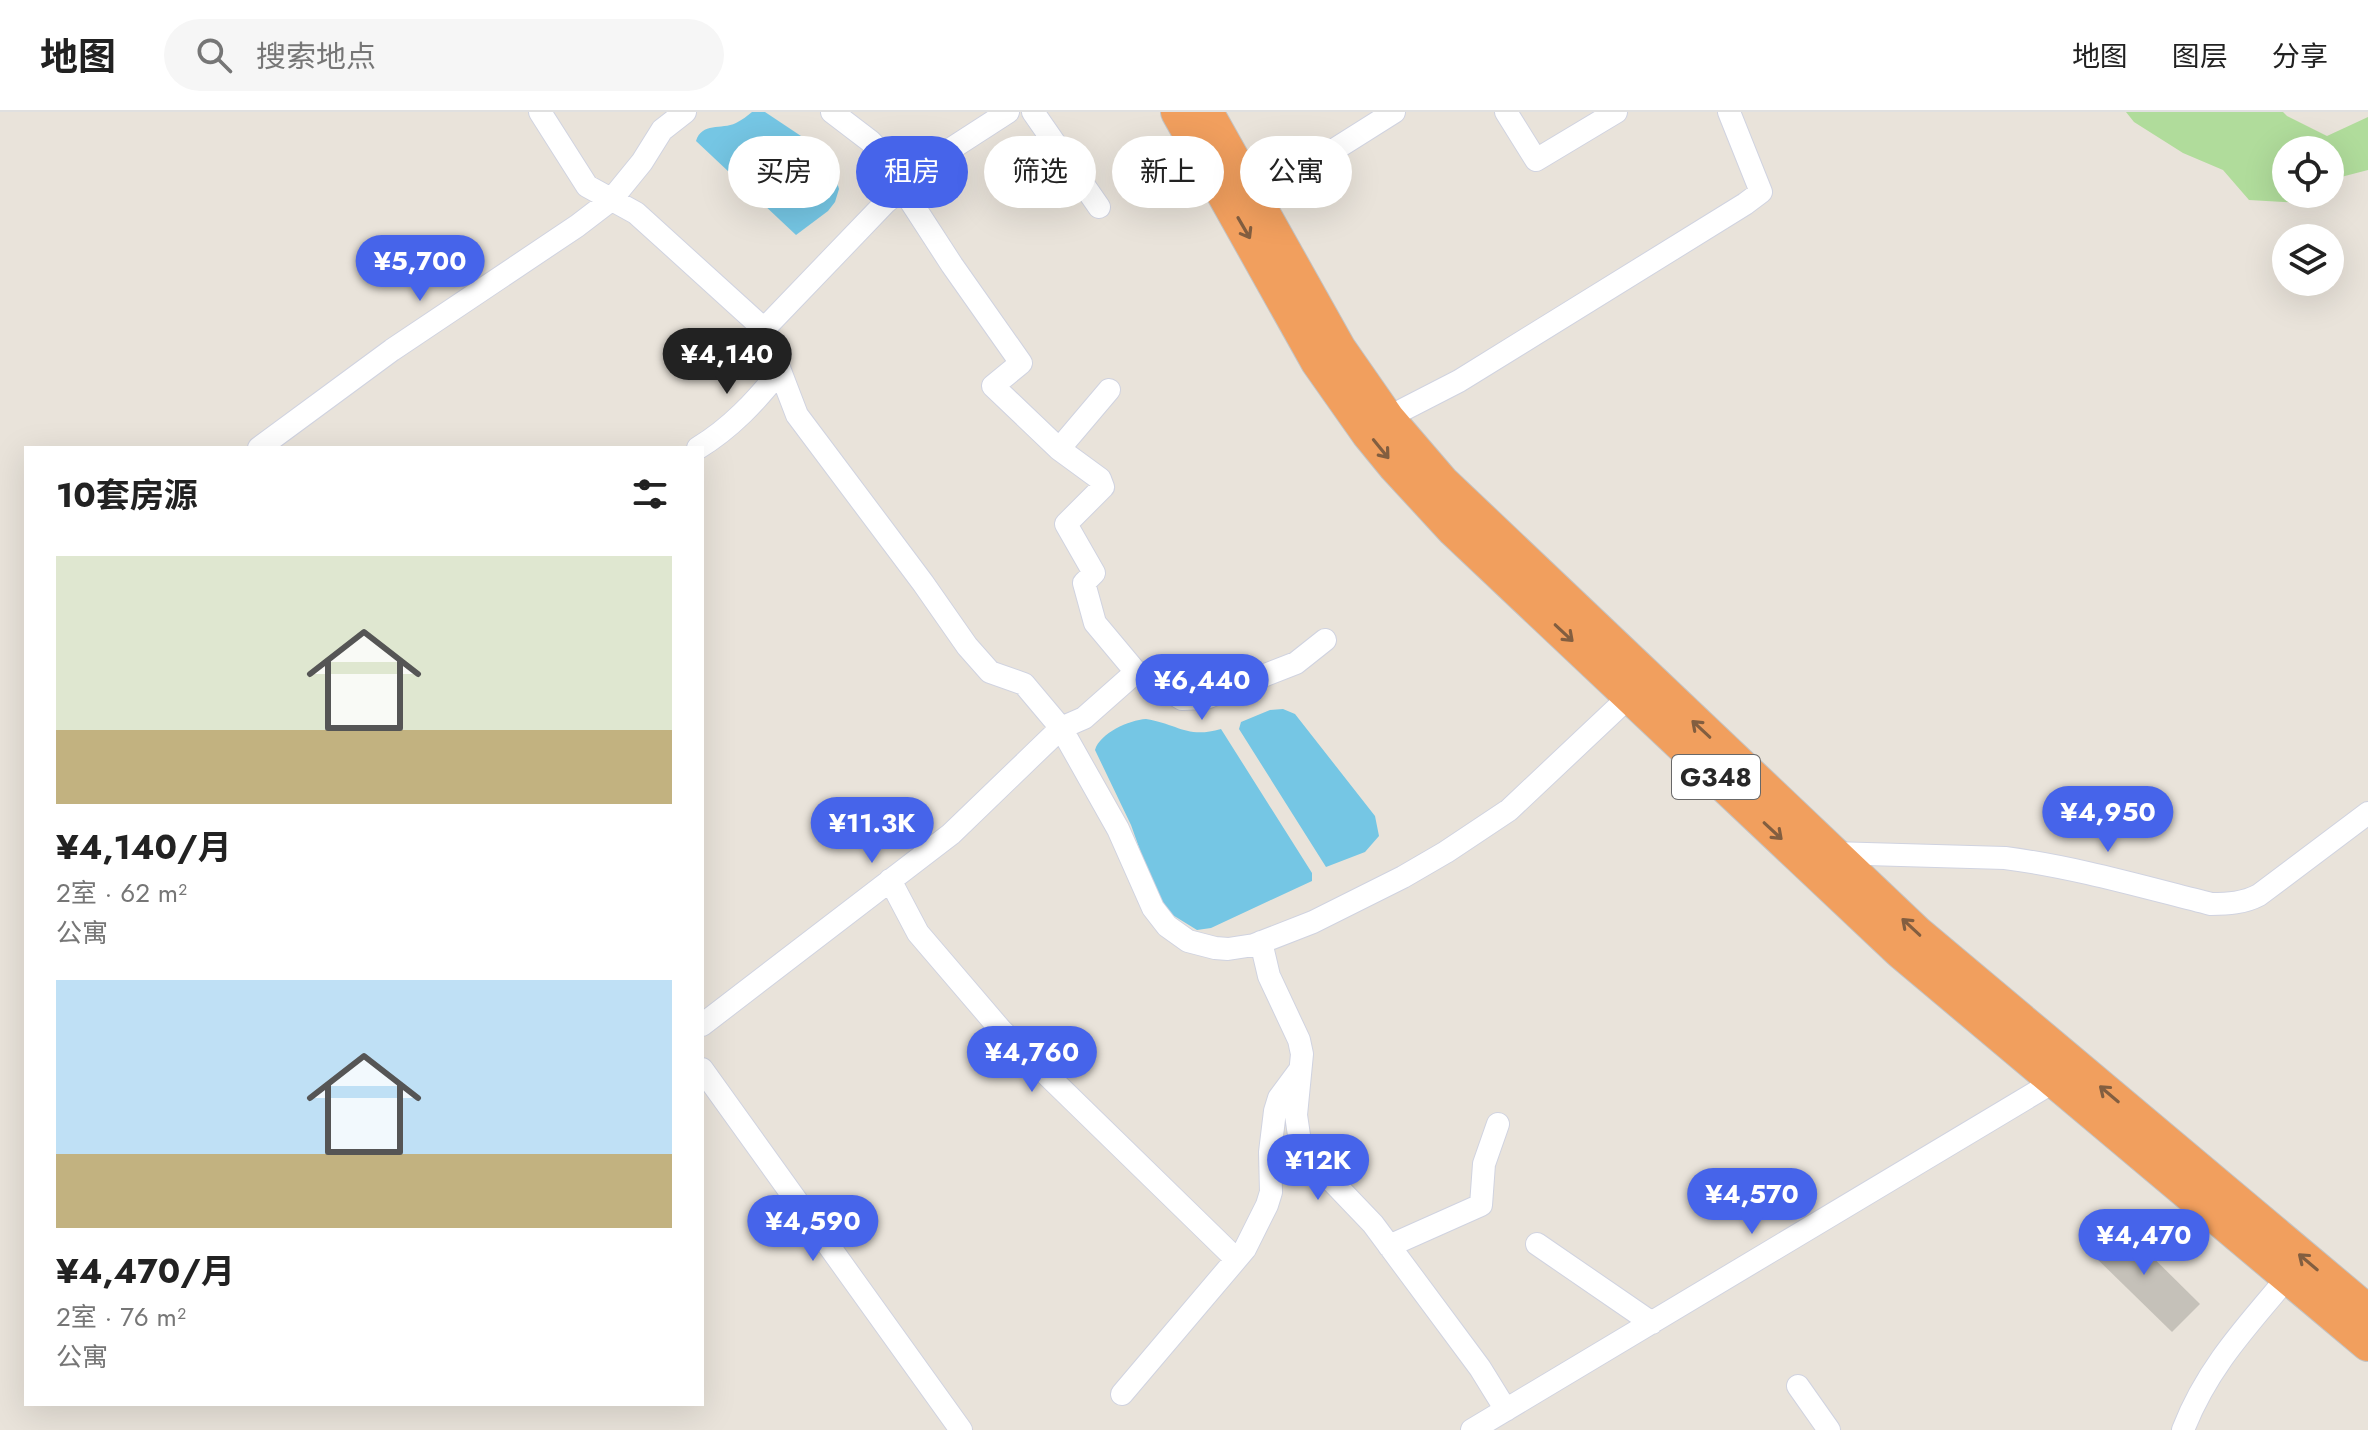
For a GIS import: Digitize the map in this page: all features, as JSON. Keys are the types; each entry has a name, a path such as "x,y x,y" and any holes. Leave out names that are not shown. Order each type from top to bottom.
{"highway":[{"name":"G348","path":"1178,112 1257,250 1296,326 1342,398 1405,477 1454,530 1900,951 2368,1344"},
{"name":"G348","path":"1206,112 1240,171"},
{"name":"G348","path":"1261,208 1324,325 1387,418 1472,512 1917,933 2368,1312"}],"street":[{"path":"540,112 587,186 636,213 764,329 797,415 967,646 990,672 1024,684 1061,728 1118,829 1153,908 1167,926 1188,941 1215,948 1241,948 1358,900 1403,877 1509,810 1630,696"},
{"path":"262,446 392,350 611,200 642,162 662,130 685,112"},
{"path":"832,112 863,136"},
{"path":"968,138 1008,112"},
{"path":"1033,112 1099,207"},
{"path":"1352,138 1394,112"},
{"path":"1506,112 1536,160 1616,112"},
{"path":"1387,418 1459,381 1761,192 1729,112"},
{"path":"764,329 880,208"},
{"path":"919,208 952,265 1021,363 993,386 1059,449 1100,479 1103,487 1066,524 1094,573 1084,583 1095,623 1136,672 1182,699 1206,698 1296,663 1325,640"},
{"path":"701,446 733,423 780,371"},
{"path":"1059,449 1109,390"},
{"path":"704,1023 951,834 1061,728 1084,718 1136,672"},
{"path":"1832,853 2030,861 2211,904 2223,904 2248,901 2259,895 2368,813"},
{"path":"890,880 918,933 1001,1030 1236,1259"},
{"path":"1261,942 1272,985 1299,1040 1302,1067 1296,1115 1300,1142 1306,1154 1373,1224 1480,1368 1506,1410"},
{"path":"1122,1394 1245,1249 1271,1192 1272,1124 1279,1098 1302,1067"},
{"path":"704,1072 961,1430"},
{"path":"1472,1430 2055,1081"},
{"path":"1389,1246 1481,1205 1484,1164 1498,1124"},
{"path":"1537,1244 1652,1323"},
{"path":"2183,1430 2220,1358 2288,1277"},
{"path":"1798,1386 1829,1430"}],"green space":[{"path":"2126,112 2283,112 2327,136 2272,136 2272,201 2249,200 2223,170 2183,153 2134,122"},
{"path":"2368,117 2368,170 2344,176 2344,136 2327,136"}],"water":[{"path":"752,112 765,112 801,136 728,136 728,171 696,141 707,129 736,123"},
{"path":"767,208 830,208 828,211 796,235"},
{"path":"1283,709 1295,714 1375,816 1379,836 1365,852 1326,867 1239,729 1241,722 1270,710"},
{"path":"1146,719 1191,732 1221,729 1312,873 1312,881 1211,928 1197,930 1171,914 1150,878 1131,825 1095,750 1103,738 1116,728"}],"building":[{"path":"2116,1221 2200,1304 2172,1332 2088,1250"}]}
